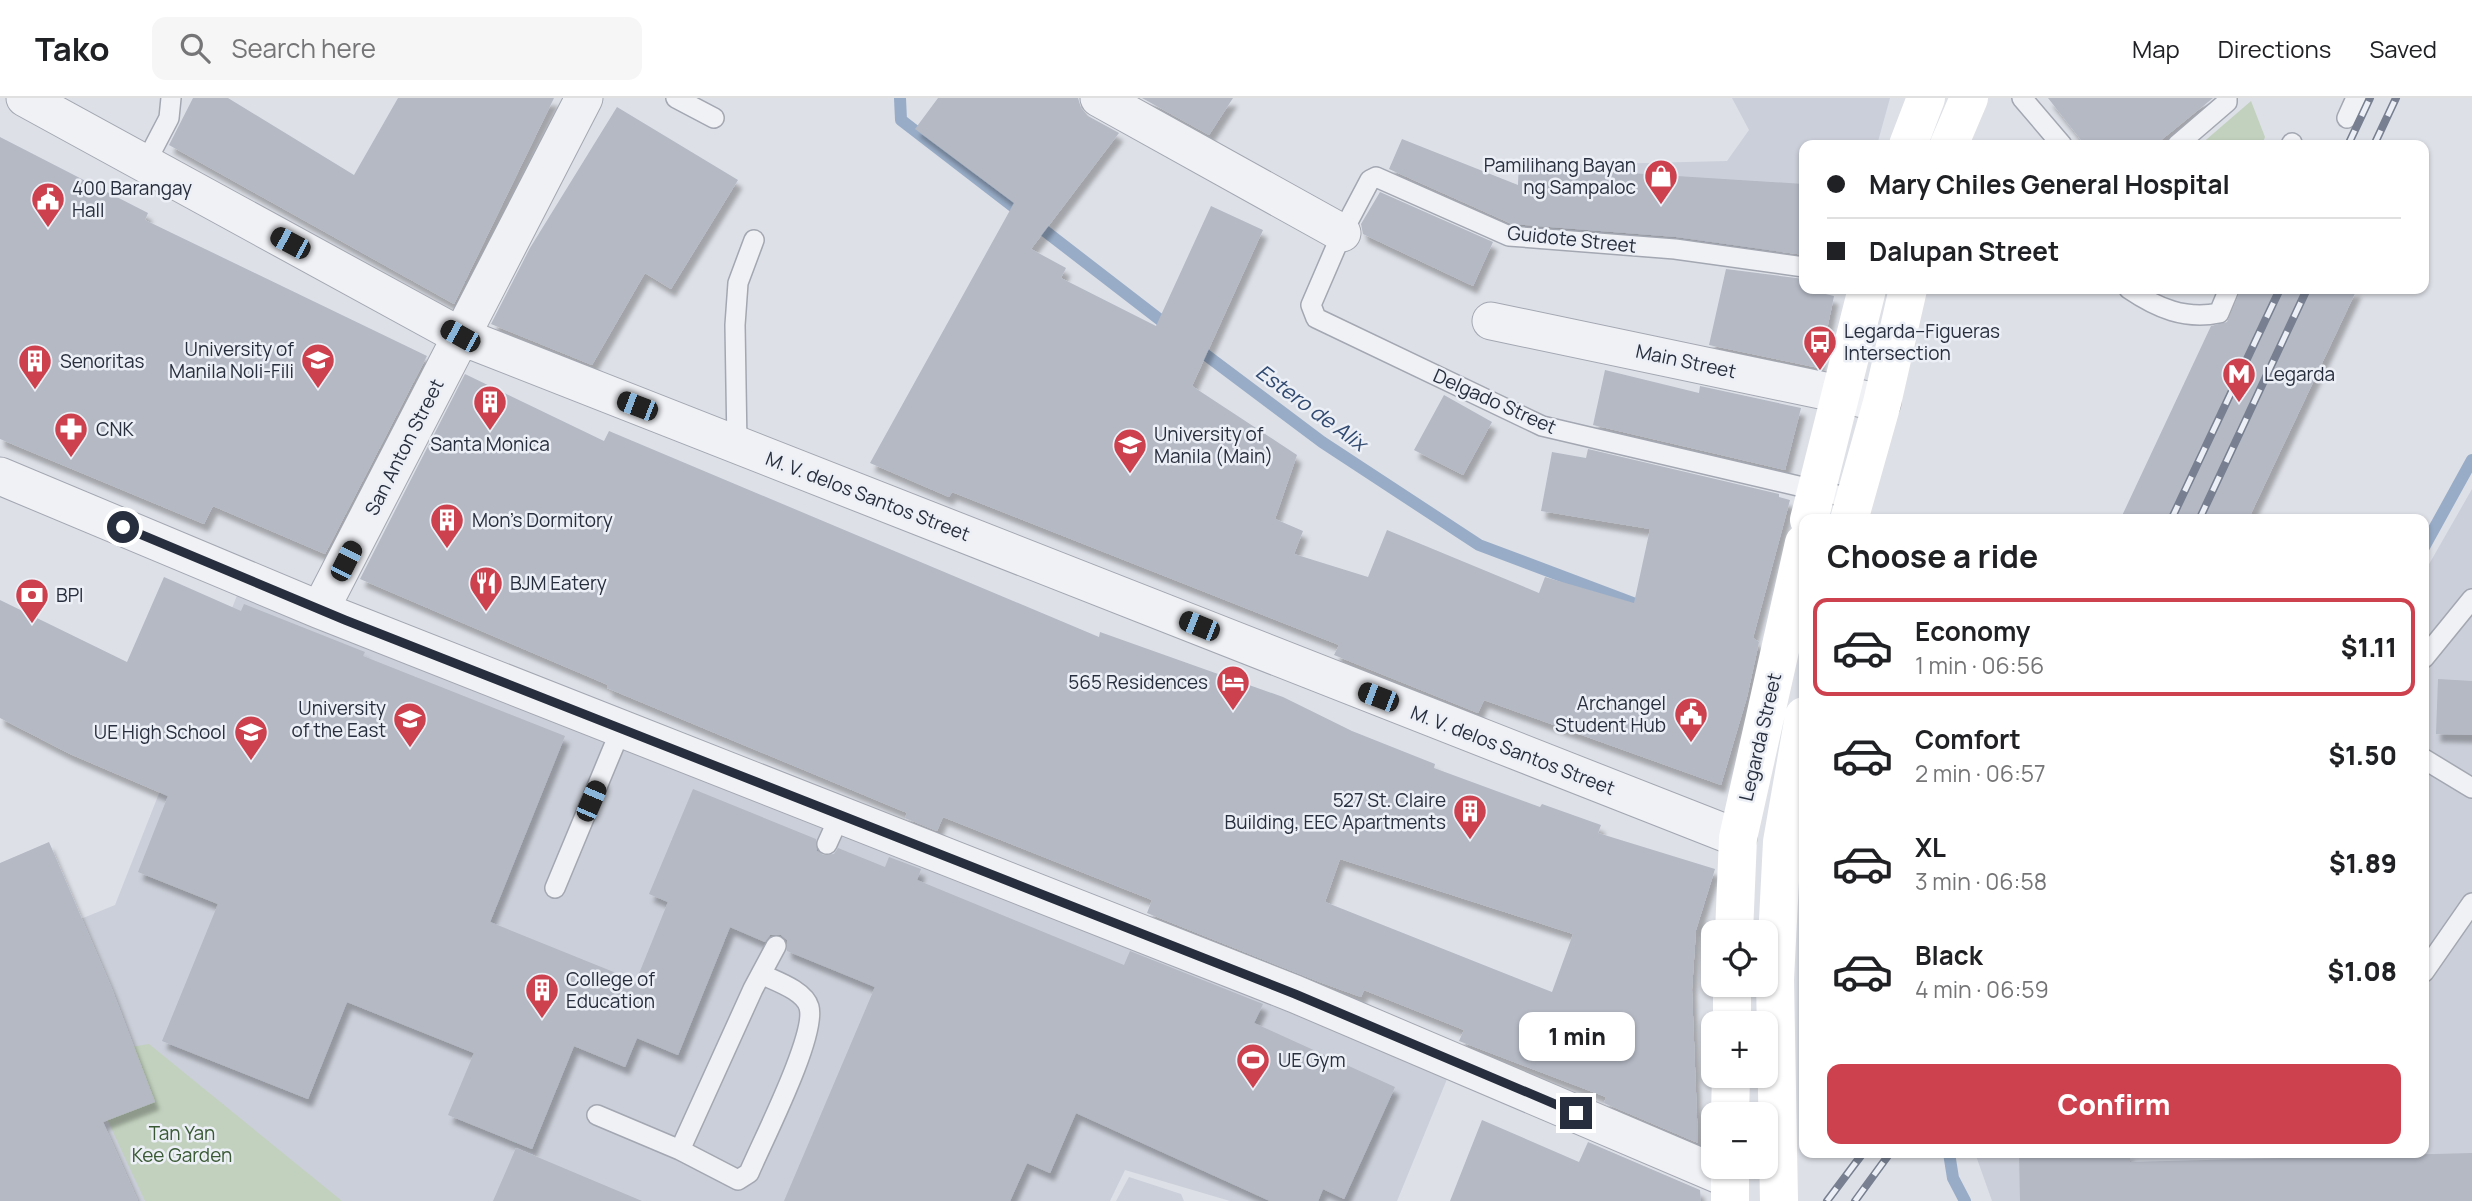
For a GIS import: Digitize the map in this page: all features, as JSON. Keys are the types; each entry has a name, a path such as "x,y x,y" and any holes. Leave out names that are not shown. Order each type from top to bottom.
{"main road":[{"path":"1910,140 1926,98"},
{"path":"1813,505 1866,294"},
{"path":"1851,509 1882,403 1907,294"},
{"name":"Legarda Street","path":"1735,920 1738,838 1799,565"},
{"name":"Legarda Street","path":"1779,1201 1776,979 1782,842 1799,745"}],"street":[{"name":"M. V. delos Santos Street","path":"25,98 460,336 1738,838"},
{"name":"San Anton Street","path":"320,610 584,98"},
{"path":"1099,98 1342,233"},
{"name":"Main Street","path":"1490,321 1882,403"},
{"path":"0,476 320,610 621,729 833,829 1295,994 1730,1182"}],"lane":[{"path":"145,164 169,118 171,98"},
{"path":"676,98 714,118"},
{"path":"2022,98 2059,140"},
{"path":"2183,140 2227,102 2227,98"},
{"path":"2347,118 2356,98"},
{"name":"Guidote Street","path":"1342,233 1370,180 1376,177 1509,236 1675,249 1799,266"},
{"name":"Delgado Street","path":"1342,233 1311,305 1317,318 1542,426 1813,505 1851,509"},
{"path":"737,445 735,325 738,283 754,240"},
{"path":"2138,294 2172,312 2201,316 2219,313 2227,294"},
{"path":"2429,652 2472,599"},
{"path":"555,888 621,729"},
{"path":"2429,762 2472,788"},
{"path":"2429,965 2472,903"},
{"path":"680,1150 776,946"},
{"path":"597,1115 680,1150 738,1180 749,1173 792,1075 809,1023 808,1006 799,994 761,974"}],"shaded area":[{"name":"Pamilihang Bayan ng Sampaloc","path":"1732,98 1890,98 1878,140 1799,140 1799,254 1516,227 1519,166 1727,161 1749,130"},
{"path":"2472,489 2472,1201 1992,1201 1977,1158 2429,1158 2429,564"},
{"name":"University of the East","path":"238,593 1454,1062 1397,1201 1230,1201 1125,1170 1110,1201 0,1201 0,952 115,905"},
{"path":"1129,1177 1181,1194 1184,1201 1116,1201"}],"green space":[{"path":"2251,101 2264,140 2206,140"},
{"name":"Tan Yan Kee Garden","path":"149,1044 342,1201 145,1201 78,1056"}],"building":[{"path":"193,98 228,98 354,175 398,98 554,98 454,304 169,145"},
{"path":"938,98 1078,98 1081,108 1088,116 1119,133 1031,249 1066,268 1061,278 1156,326 1211,206 1263,230 1192,386 1297,455 1275,519 1303,531 1294,554 1368,577 1387,530 1539,593 1545,577 1634,603 1650,529 1541,511 1552,452 1586,458 1588,449 1779,494 1779,497 1790,500 1753,638 1759,642 1747,697 1721,785 1484,700 1478,713 1334,655 1339,645 952,492 949,497 870,463 1014,203 915,129"},
{"path":"1142,98 1233,98 1209,135"},
{"path":"2048,98 2213,98 2161,140 2081,140"},
{"path":"617,107 738,180 671,289 645,273 592,365 491,324 530,248"},
{"path":"0,137 148,213 145,220 427,356 325,554 213,506 204,524 0,439"},
{"name":"Pamilihang Bayan ng Sampaloc","path":"1402,139 1518,185 1519,166 1799,184 1799,254 1676,237 1512,224 1389,169"},
{"path":"1380,192 1493,242 1473,286 1363,234 1361,224"},
{"path":"1726,269 1799,278 1799,294 1834,296 1819,368 1709,345"},
{"name":"Legarda","path":"2239,294 2355,294 2251,514 2123,514 2211,326 2227,322"},
{"path":"1605,370 1699,393 1700,386 1801,408 1785,470 1593,425"},
{"path":"465,374 604,441 609,431 1099,637 1100,632 1283,697 1352,731 1435,764 1434,768 1540,807 1542,804 1601,825 1598,833 1715,869 1696,930 1692,990 1698,1143 1604,1103 1606,1097 1459,1041 1464,1030 1364,990 1361,997 1322,983 1147,913 1152,900 943,817 937,831 905,818 907,813 607,688 608,685 360,579","holes":["1340,859 1573,934 1552,992 1325,902"]},
{"path":"1444,395 1492,422 1463,475 1414,450"},
{"path":"164,577 241,611 244,604 365,652 363,656 565,736 490,922 636,981 668,902 649,894 693,789 816,839 817,851 823,855 834,854 838,848 885,867 889,857 921,869 917,880 1124,965 1130,951 1263,1004 1254,1023 1395,1087 1344,1199 1323,1189 1318,1201 1270,1201 1076,1113 1050,1173 1027,1163 1010,1201 784,1201 875,987 787,951 787,940 781,935 770,935 765,942 730,927 678,1055 637,1038 625,1067 574,1046 532,1149 448,1115 474,1053 347,1002 308,1099 162,1041 218,904 138,872 168,796 70,754 0,718 0,600 127,662"},
{"path":"2438,679 2472,681 2472,735 2436,734"},
{"path":"49,842 112,989 155,1102 103,1122 138,1201 0,1201 0,863"},
{"path":"1482,1120 1579,1162 1588,1142 1700,1190 1701,1201 1450,1201"},
{"path":"516,1148 642,1201 493,1201"},
{"path":"2472,1153 2472,1201 2020,1201 2019,1158 2130,1158 2130,1162 2429,1158 2429,1154"}],"waterway":[{"name":"Estero de Alix","path":"900,98 901,120 1172,329"},
{"name":"Estero de Alix","path":"1194,346 1322,442 1479,545 1641,606"},
{"path":"2429,538 2472,460"},
{"path":"1950,1158 1953,1178 1965,1201"}],"railway":[{"path":"2350,140 2370,98"},
{"path":"2376,140 2396,98"},
{"path":"2174,514 2278,294"},
{"path":"2202,514 2305,294"},
{"path":"1827,1201 1859,1158"},
{"path":"1855,1201 1886,1158"}],"place":[{"name":"Pamilihang Bayan ng Sampaloc","path":"1661,206"},
{"name":"400 Barangay Hall","path":"48,229"},
{"name":"Legarda–Figueras Intersection","path":"1820,372"},
{"name":"University of Manila Noli-Fili","path":"318,390"},
{"name":"Senoritas","path":"35,391"},
{"name":"Legarda","path":"2239,404"},
{"name":"Santa Monica","path":"490,432"},
{"name":"CNK","path":"71,459"},
{"name":"University of Manila (Main)","path":"1130,475"},
{"name":"Mon's Dormitory","path":"447,550"},
{"name":"BJM Eatery","path":"486,613"},
{"name":"BPI","path":"32,625"},
{"name":"565 Residences","path":"1233,712"},
{"name":"Archangel Student Hub","path":"1691,744"},
{"name":"University of the East","path":"410,749"},
{"name":"UE High School","path":"251,762"},
{"name":"527 St. Claire Building, EEC Apartments","path":"1470,841"},
{"name":"College of Education","path":"542,1020"},
{"name":"UE Gym","path":"1253,1090"}],"route":[{"path":"123,527 345,620 1295,994 1576,1113"}]}
